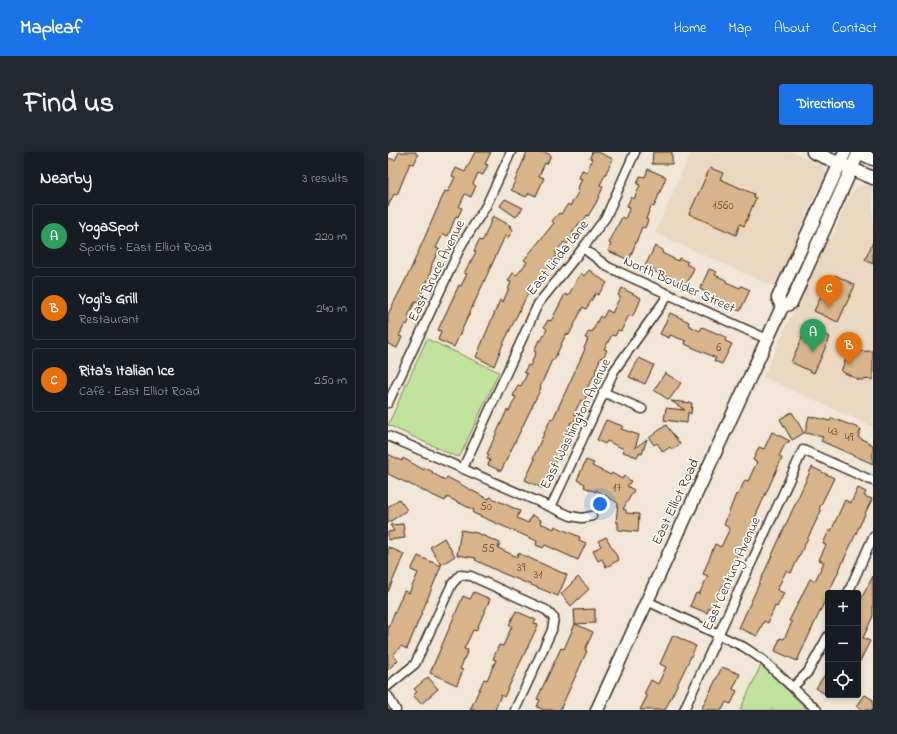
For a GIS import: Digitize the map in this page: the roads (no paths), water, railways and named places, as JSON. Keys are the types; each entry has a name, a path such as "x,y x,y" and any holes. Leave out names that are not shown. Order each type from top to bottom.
{"main road":[{"path":"813,152 873,178"},
{"name":"East Elliot Road","path":"597,710 782,307 791,303 809,263 846,166 845,152"},
{"path":"859,152 873,158"},
{"name":"East Elliot Road","path":"782,307 778,298 811,227 846,166 859,152"},
{"path":"809,263 807,253 813,239 811,227"}],"street":[{"name":"East Bruce Avenue","path":"388,403 462,244 486,206 511,152"},
{"name":"East Linda Lane","path":"463,468 538,304 606,217 635,152"},
{"name":"North Boulder Street","path":"583,248 608,267 767,339"},
{"name":"East Washington Avenue","path":"550,507 614,370 668,294"},
{"path":"603,392 642,409"},
{"path":"388,436 550,507 576,517 592,516"},
{"name":"East Century Avenue","path":"684,710 803,450 873,481"},
{"path":"849,590 873,537"},
{"path":"388,686 415,664 452,584 460,575 471,576 549,611 554,618 552,630 515,710"},
{"path":"647,601 744,647 763,660 817,710"},
{"path":"793,687 808,672 825,641"},
{"path":"388,696 396,710"}],"place":[{"name":"Rita's Italian Ice","path":"829,308"},
{"name":"YogaSpot","path":"813,352"},
{"name":"Yogi's Grill","path":"849,365"}]}
